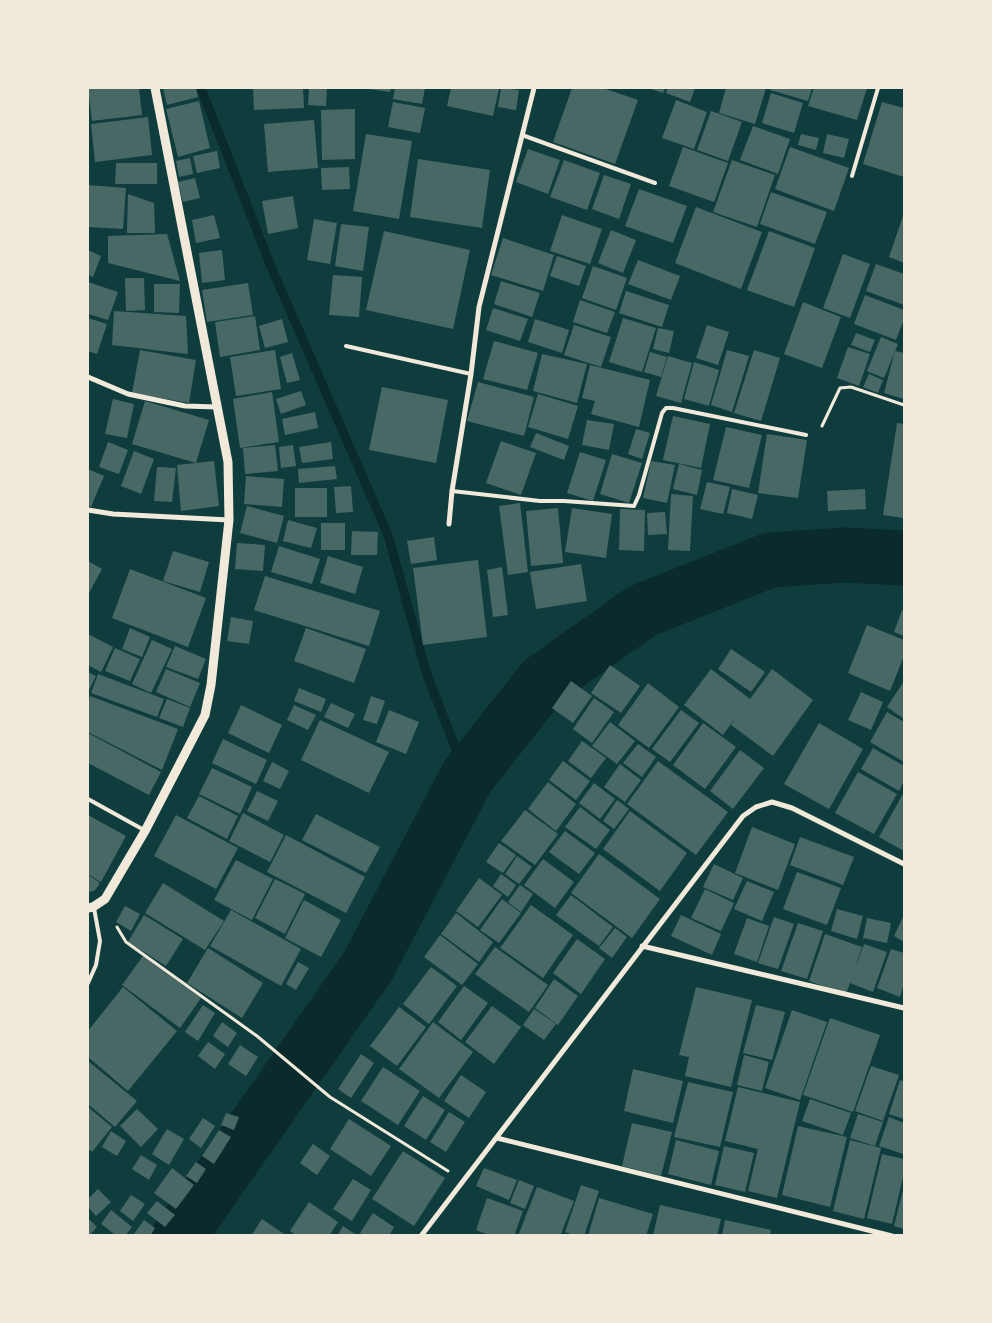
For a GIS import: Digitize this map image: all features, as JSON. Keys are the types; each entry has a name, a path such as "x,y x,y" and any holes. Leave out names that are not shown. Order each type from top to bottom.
{"street":[{"path":"90,907 105,899 145,831 205,715 211,686 229,520 228,462 156,88"},
{"path":"449,524 452,491 472,374 479,308 534,88"},
{"path":"88,378 128,394 185,406 216,407"},
{"path":"88,510 112,514 229,520"},
{"path":"422,1236 743,816 756,807 772,802 792,808 904,864"},
{"path":"642,946 904,1008"},
{"path":"497,1138 892,1236"}],"lane":[{"path":"852,176 878,88"},
{"path":"522,135 655,183"},
{"path":"346,346 472,374"},
{"path":"452,491 540,501 634,506 639,496 659,422 666,408 806,435"},
{"path":"88,799 145,831"},
{"path":"88,983 96,965 100,941 90,907"}],"path":[{"path":"806,435 818,432 840,388 851,387 904,404"},
{"path":"105,899 117,927 126,942 257,1036 330,1098 464,1181"}],"building":[{"path":"88,88 139,88 142,115 92,121"},
{"path":"163,88 196,88 198,97 167,105"},
{"path":"253,88 303,88 304,108 254,110"},
{"path":"309,88 327,88 326,106 308,105"},
{"path":"370,88 391,88 390,92"},
{"path":"395,88 425,88 422,104 393,99"},
{"path":"451,88 499,88 493,116 447,106"},
{"path":"501,88 519,90 516,110 498,107"},
{"path":"572,88 603,88 638,100 615,164 553,142"},
{"path":"648,88 665,88 663,93"},
{"path":"668,88 695,88 690,102 666,93"},
{"path":"726,88 766,88 755,124 719,113"},
{"path":"771,88 812,88 808,101 770,90"},
{"path":"814,88 867,88 857,120 808,106"},
{"path":"771,93 803,103 794,133 762,123"},
{"path":"676,100 707,112 694,149 662,138"},
{"path":"199,101 210,148 178,157 166,109"},
{"path":"393,102 425,108 420,133 388,127"},
{"path":"882,102 904,108 904,177 863,164"},
{"path":"355,109 355,159 322,160 321,110"},
{"path":"711,111 742,122 728,161 697,150"},
{"path":"148,117 152,155 95,162 91,124"},
{"path":"314,120 318,168 268,172 264,124"},
{"path":"753,126 790,139 778,174 740,160"},
{"path":"366,134 412,141 399,219 353,211"},
{"path":"801,134 819,138 816,150 798,145"},
{"path":"827,134 849,139 844,158 823,153"},
{"path":"683,147 728,163 714,202 669,186"},
{"path":"790,147 849,168 834,211 775,189"},
{"path":"528,149 560,160 548,194 516,182"},
{"path":"217,151 220,168 197,173 193,156"},
{"path":"190,158 193,174 179,177 176,161"},
{"path":"418,159 490,170 482,228 410,217"},
{"path":"564,160 600,173 587,210 550,197"},
{"path":"732,160 775,175 757,227 713,212"},
{"path":"116,163 157,163 157,184 115,184"},
{"path":"349,167 350,189 322,190 321,168"},
{"path":"604,175 631,184 619,219 592,209"},
{"path":"195,178 200,198 183,202 178,182"},
{"path":"88,185 126,188 123,229 88,227"},
{"path":"639,189 687,206 673,243 625,226"},
{"path":"771,192 827,212 815,244 760,224"},
{"path":"128,194 154,203 155,233 127,233"},
{"path":"293,196 298,228 268,234 262,201"},
{"path":"696,207 762,232 741,289 675,263"},
{"path":"904,213 904,263 889,257"},
{"path":"214,215 220,238 196,243 192,220"},
{"path":"562,215 602,229 590,264 550,251"},
{"path":"314,219 337,223 330,264 307,260"},
{"path":"341,224 369,227 363,271 335,266"},
{"path":"611,230 636,240 623,273 598,263"},
{"path":"384,231 470,250 453,329 366,310"},
{"path":"769,231 815,248 794,307 747,290"},
{"path":"167,234 180,281 108,263 108,236"},
{"path":"503,238 554,255 543,291 491,275"},
{"path":"88,250 101,256 93,277 88,275"},
{"path":"222,250 225,280 202,283 199,253"},
{"path":"843,254 870,264 850,318 823,308"},
{"path":"557,256 586,266 579,286 550,276"},
{"path":"638,260 680,276 671,300 628,284"},
{"path":"876,264 904,274 904,305 866,291"},
{"path":"593,266 627,278 616,310 582,298"},
{"path":"333,275 362,277 359,317 329,315"},
{"path":"125,278 144,278 145,310 126,311"},
{"path":"501,281 540,293 532,317 494,304"},
{"path":"88,282 118,292 108,320 88,314"},
{"path":"248,283 253,315 207,322 202,290"},
{"path":"154,284 180,284 179,313 154,312"},
{"path":"626,291 669,305 662,327 619,313"},
{"path":"865,295 904,310 904,319 896,340 854,324"},
{"path":"580,300 615,312 607,333 573,322"},
{"path":"803,302 841,317 822,368 784,354"},
{"path":"493,308 528,319 520,341 486,330"},
{"path":"114,311 186,316 188,354 112,345"},
{"path":"255,316 260,350 220,357 215,322"},
{"path":"88,318 107,324 97,354 88,351"},
{"path":"623,318 656,328 642,372 609,362"},
{"path":"282,319 288,342 265,348 259,326"},
{"path":"535,319 569,330 562,353 528,342"},
{"path":"574,325 611,337 601,367 564,355"},
{"path":"707,325 729,332 718,365 696,358"},
{"path":"658,328 674,331 669,353 653,349"},
{"path":"856,333 875,340 870,352 851,345"},
{"path":"881,337 898,344 884,378 867,371"},
{"path":"494,341 538,353 527,390 483,379"},
{"path":"848,347 870,354 859,386 837,378"},
{"path":"140,350 196,360 189,403 132,393"},
{"path":"275,350 281,389 236,396 230,357"},
{"path":"727,350 749,356 732,412 711,405"},
{"path":"754,350 780,358 761,421 734,413"},
{"path":"895,351 904,353 904,399 884,393"},
{"path":"650,352 667,357 661,377 644,372"},
{"path":"292,353 300,380 287,383 280,357"},
{"path":"542,354 587,364 577,403 533,391"},
{"path":"668,356 692,363 681,403 656,396"},
{"path":"694,362 719,370 709,406 684,399"},
{"path":"590,365 650,380 639,427 591,414 595,401 582,398"},
{"path":"869,374 883,380 878,393 863,387"},
{"path":"478,382 534,397 524,436 467,421"},
{"path":"382,387 448,400 436,463 369,450"},
{"path":"301,391 306,405 281,414 276,399"},
{"path":"272,392 279,442 240,448 233,399"},
{"path":"538,394 578,406 568,439 528,427"},
{"path":"113,399 134,404 127,438 105,434"},
{"path":"145,401 209,420 196,463 132,444"},
{"path":"315,412 318,428 285,435 282,419"},
{"path":"673,416 710,424 701,468 663,460"},
{"path":"587,420 614,424 609,450 582,445"},
{"path":"897,423 904,424 903,518 883,515"},
{"path":"726,427 762,435 749,488 713,480"},
{"path":"636,429 650,433 642,459 628,454"},
{"path":"536,433 569,446 564,460 530,447"},
{"path":"767,434 807,440 798,498 758,493"},
{"path":"501,441 536,453 521,495 486,483"},
{"path":"108,442 128,450 119,474 99,467"},
{"path":"331,442 333,459 302,463 299,447"},
{"path":"275,445 278,471 245,474 243,448"},
{"path":"293,445 296,466 281,468 279,447"},
{"path":"134,451 154,459 141,494 121,486"},
{"path":"580,452 606,460 593,501 567,493"},
{"path":"612,454 642,463 629,503 600,494"},
{"path":"214,461 219,506 181,511 177,465"},
{"path":"651,461 675,465 667,503 643,498"},
{"path":"679,464 702,470 697,495 673,489"},
{"path":"335,466 337,479 299,483 298,469"},
{"path":"157,467 176,468 172,502 154,501"},
{"path":"88,469 104,476 91,507 88,505"},
{"path":"246,476 284,479 282,507 244,504"},
{"path":"707,482 730,487 723,514 700,509"},
{"path":"351,486 353,512 336,513 334,487"},
{"path":"295,488 327,488 327,517 295,517"},
{"path":"732,489 758,495 752,519 727,513"},
{"path":"865,489 866,509 828,511 827,491"},
{"path":"671,494 693,496 690,551 668,550"},
{"path":"520,503 528,572 508,575 499,506"},
{"path":"247,506 284,516 277,543 240,533"},
{"path":"558,508 563,563 531,566 526,511"},
{"path":"572,508 612,514 606,558 565,552"},
{"path":"620,509 645,510 644,551 619,550"},
{"path":"665,512 667,534 648,535 647,513"},
{"path":"288,520 317,528 311,548 283,541"},
{"path":"321,523 345,523 345,550 321,550"},
{"path":"352,531 378,532 377,555 351,555"},
{"path":"434,537 437,560 411,564 407,541"},
{"path":"237,543 265,545 263,571 235,569"},
{"path":"279,546 320,559 312,584 271,572"},
{"path":"173,551 209,562 200,592 163,581"},
{"path":"328,556 363,567 355,594 320,583"},
{"path":"478,560 487,637 423,645 413,568"},
{"path":"88,561 102,569 88,595"},
{"path":"581,564 587,601 536,609 530,572"},
{"path":"502,567 508,615 493,617 487,570"},
{"path":"130,569 206,598 188,647 112,618"},
{"path":"265,576 380,611 369,646 254,610"},
{"path":"902,610 904,611 904,636 894,632"},
{"path":"231,617 253,621 249,644 227,641"},
{"path":"867,625 904,640 904,656 890,691 848,673"},
{"path":"130,628 150,637 142,657 122,649"},
{"path":"306,628 366,649 354,683 294,661"},
{"path":"88,634 113,647 101,672 88,665"},
{"path":"152,640 172,649 151,693 132,684"},
{"path":"175,646 206,659 198,679 166,667"},
{"path":"115,648 140,659 130,681 105,671"},
{"path":"731,649 765,672 751,692 718,669"},
{"path":"610,665 640,686 621,713 591,693"},
{"path":"166,669 200,683 190,707 156,692"},
{"path":"711,669 750,699 772,669 813,700 773,756 731,725 736,717 723,735 684,705"},
{"path":"88,672 96,676 88,692"},
{"path":"98,674 164,699 157,717 91,693"},
{"path":"571,681 592,696 573,723 552,708"},
{"path":"904,681 904,719 887,707"},
{"path":"648,683 679,707 649,748 618,725"},
{"path":"299,688 326,699 321,712 294,701"},
{"path":"861,692 883,702 871,730 848,720"},
{"path":"90,696 178,729 162,770 88,732 88,702"},
{"path":"371,696 385,701 377,724 363,720"},
{"path":"594,698 614,712 592,743 573,729"},
{"path":"167,699 190,708 183,727 159,718"},
{"path":"331,703 355,714 348,728 324,717"},
{"path":"241,705 282,725 269,753 228,733"},
{"path":"294,705 316,715 308,730 287,720"},
{"path":"389,710 419,722 406,754 376,742"},
{"path":"681,710 699,723 670,762 652,749"},
{"path":"887,712 904,722 904,762 870,742"},
{"path":"320,720 389,752 369,793 301,760"},
{"path":"610,722 635,741 617,764 592,746"},
{"path":"703,723 736,747 705,789 673,765"},
{"path":"819,723 863,749 829,809 784,784"},
{"path":"88,733 161,772 149,795 88,763"},
{"path":"223,739 267,760 256,784 212,763"},
{"path":"582,741 606,758 591,778 568,761"},
{"path":"638,744 656,757 642,777 623,763"},
{"path":"873,748 904,766 904,781 899,791 861,769"},
{"path":"740,750 764,768 733,809 710,791"},
{"path":"563,761 590,781 576,800 549,780"},
{"path":"658,761 728,812 696,855 627,804"},
{"path":"272,762 289,771 280,789 263,781"},
{"path":"620,764 641,780 625,802 604,787"},
{"path":"212,768 252,787 240,814 199,794"},
{"path":"858,772 897,794 874,834 835,813"},
{"path":"548,782 576,804 556,831 528,809"},
{"path":"594,783 615,799 600,819 579,803"},
{"path":"257,791 278,801 268,821 247,811"},
{"path":"904,792 904,851 879,837"},
{"path":"199,796 238,816 227,839 187,818"},
{"path":"617,800 629,809 614,829 603,821"},
{"path":"580,807 610,830 596,849 565,827"},
{"path":"525,810 558,834 535,865 501,841"},
{"path":"630,811 687,853 660,891 603,849"},
{"path":"243,813 284,835 270,862 229,841"},
{"path":"316,814 380,847 366,873 302,840"},
{"path":"88,815 126,836 101,882 88,874"},
{"path":"176,815 238,848 216,889 154,856"},
{"path":"752,827 795,844 778,890 735,873"},
{"path":"565,831 595,853 579,874 549,852"},
{"path":"286,835 365,877 346,913 267,872"},
{"path":"800,837 854,857 843,885 790,865"},
{"path":"499,843 516,855 503,873 486,862"},
{"path":"599,854 660,899 632,938 571,893"},
{"path":"517,856 532,867 519,884 505,874"},
{"path":"543,859 574,882 555,908 524,885"},
{"path":"236,860 273,879 252,920 214,900"},
{"path":"714,864 743,878 733,900 703,887"},
{"path":"797,872 841,888 827,925 783,909"},
{"path":"501,874 516,885 508,897 493,886"},
{"path":"88,875 99,882 94,891 88,892"},
{"path":"479,878 502,895 478,927 456,911"},
{"path":"275,879 305,894 285,934 255,918"},
{"path":"747,881 774,892 762,921 734,909"},
{"path":"163,883 224,921 205,950 145,913"},
{"path":"520,885 533,894 521,912 508,902"},
{"path":"705,889 734,903 721,931 691,918"},
{"path":"571,895 613,927 599,946 556,915"},
{"path":"502,899 521,913 499,943 480,930"},
{"path":"304,900 341,920 321,957 285,938"},
{"path":"531,905 573,935 543,978 500,948"},
{"path":"125,906 140,914 131,931 116,922"},
{"path":"837,909 863,916 857,939 831,931"},
{"path":"231,910 301,949 281,986 210,946"},
{"path":"456,913 493,942 479,962 441,934"},
{"path":"144,915 183,939 166,966 128,942"},
{"path":"681,915 721,934 712,955 671,936"},
{"path":"904,915 904,942 894,936"},
{"path":"774,917 794,924 778,969 758,963"},
{"path":"747,918 769,926 757,962 734,954"},
{"path":"867,918 891,923 887,943 863,938"},
{"path":"798,923 823,931 807,979 781,971"},
{"path":"615,928 627,937 612,958 599,948"},
{"path":"825,934 862,947 854,972 864,944 887,952 873,992 850,983 846,994 809,981"},
{"path":"440,935 478,964 462,985 424,957"},
{"path":"577,939 605,959 581,994 553,973"},
{"path":"495,947 548,985 529,1012 475,974"},
{"path":"208,948 263,983 242,1018 187,983"},
{"path":"891,949 904,953 904,983 900,997 877,988"},
{"path":"143,956 201,998 180,1028 122,985"},
{"path":"298,962 309,968 296,990 286,984"},
{"path":"431,967 457,986 429,1024 403,1004"},
{"path":"554,979 578,996 558,1025 535,1008"},
{"path":"464,986 488,1003 461,1040 438,1022"},
{"path":"123,987 177,1031 128,1091 88,1057 88,1031"},
{"path":"696,987 752,1000 731,1087 685,1076 689,1057 679,1055"},
{"path":"203,1005 215,1013 198,1041 185,1032"},
{"path":"756,1005 785,1012 772,1060 743,1053"},
{"path":"492,1006 521,1027 494,1064 465,1042"},
{"path":"399,1007 426,1027 397,1066 370,1046"},
{"path":"534,1009 556,1024 544,1040 523,1025"},
{"path":"792,1010 827,1022 800,1100 765,1088"},
{"path":"830,1018 880,1035 853,1112 803,1095"},
{"path":"222,1022 237,1033 228,1047 213,1036"},
{"path":"433,1022 473,1052 439,1098 399,1069"},
{"path":"208,1042 225,1054 215,1069 198,1056"},
{"path":"240,1045 258,1057 246,1076 228,1064"},
{"path":"361,1054 374,1063 351,1098 338,1089"},
{"path":"744,1055 769,1062 762,1091 737,1085"},
{"path":"88,1061 137,1101 115,1127 88,1104"},
{"path":"871,1066 899,1075 883,1121 855,1111"},
{"path":"383,1067 420,1091 398,1125 361,1101"},
{"path":"633,1069 683,1081 673,1123 624,1111"},
{"path":"461,1075 486,1092 469,1118 444,1101"},
{"path":"900,1080 904,1082 904,1119 889,1114"},
{"path":"688,1082 733,1092 720,1147 674,1137"},
{"path":"738,1087 800,1102 777,1198 748,1191 758,1149 725,1141"},
{"path":"423,1096 445,1110 426,1140 404,1126"},
{"path":"810,1099 851,1113 843,1135 802,1121"},
{"path":"88,1107 112,1127 92,1152 88,1149"},
{"path":"137,1109 158,1129 141,1147 120,1126"},
{"path":"449,1112 465,1122 446,1152 430,1142"},
{"path":"226,1113 239,1117 234,1130 221,1125"},
{"path":"858,1114 883,1122 875,1146 850,1138"},
{"path":"889,1117 904,1123 903,1154 879,1146"},
{"path":"203,1118 215,1126 201,1148 189,1139"},
{"path":"349,1119 391,1146 371,1176 330,1149"},
{"path":"632,1123 672,1132 661,1176 622,1166"},
{"path":"798,1126 847,1137 830,1207 782,1195"},
{"path":"167,1129 184,1139 169,1165 152,1154"},
{"path":"219,1130 231,1137 214,1164 202,1156"},
{"path":"111,1131 126,1141 117,1156 102,1147"},
{"path":"676,1140 719,1151 711,1185 668,1174"},
{"path":"850,1140 881,1148 864,1219 833,1211"},
{"path":"313,1144 330,1156 317,1175 300,1163"},
{"path":"724,1146 754,1153 745,1192 715,1185"},
{"path":"403,1151 445,1178 414,1226 372,1199"},
{"path":"882,1154 904,1159 904,1173 892,1224 867,1218"},
{"path":"141,1155 157,1165 149,1180 132,1169"},
{"path":"196,1162 206,1169 197,1183 186,1176"},
{"path":"172,1168 194,1185 176,1209 154,1193"},
{"path":"484,1168 517,1180 509,1200 476,1186"},
{"path":"353,1179 371,1190 352,1221 333,1209"},
{"path":"519,1180 534,1186 525,1209 510,1203"},
{"path":"581,1185 599,1191 584,1236 576,1236 565,1232"},
{"path":"904,1186 904,1229 894,1226"},
{"path":"537,1187 574,1201 560,1236 518,1236"},
{"path":"98,1189 111,1202 96,1216 88,1207 88,1199"},
{"path":"131,1195 145,1204 133,1221 120,1211"},
{"path":"487,1198 523,1211 514,1236 491,1236 476,1230"},
{"path":"599,1198 653,1214 646,1236 588,1236"},
{"path":"157,1201 175,1215 165,1227 147,1213"},
{"path":"309,1202 338,1222 329,1236 297,1236 290,1231"},
{"path":"660,1205 721,1219 717,1236 653,1236"},
{"path":"111,1210 132,1227 125,1236 117,1236 101,1224"},
{"path":"373,1213 394,1227 389,1236 364,1236 360,1233"},
{"path":"88,1218 97,1227 89,1236 88,1236"},
{"path":"262,1219 287,1236 251,1236"},
{"path":"144,1220 155,1228 150,1236 136,1236 134,1234"},
{"path":"725,1220 771,1230 770,1236 722,1236"},
{"path":"343,1226 358,1236 337,1236"}],"waterway":[{"path":"201,88 272,269 388,535 427,675 467,777"},
{"path":"179,1236 368,966 467,777 543,681 642,611 770,560 845,555 904,558"}]}
